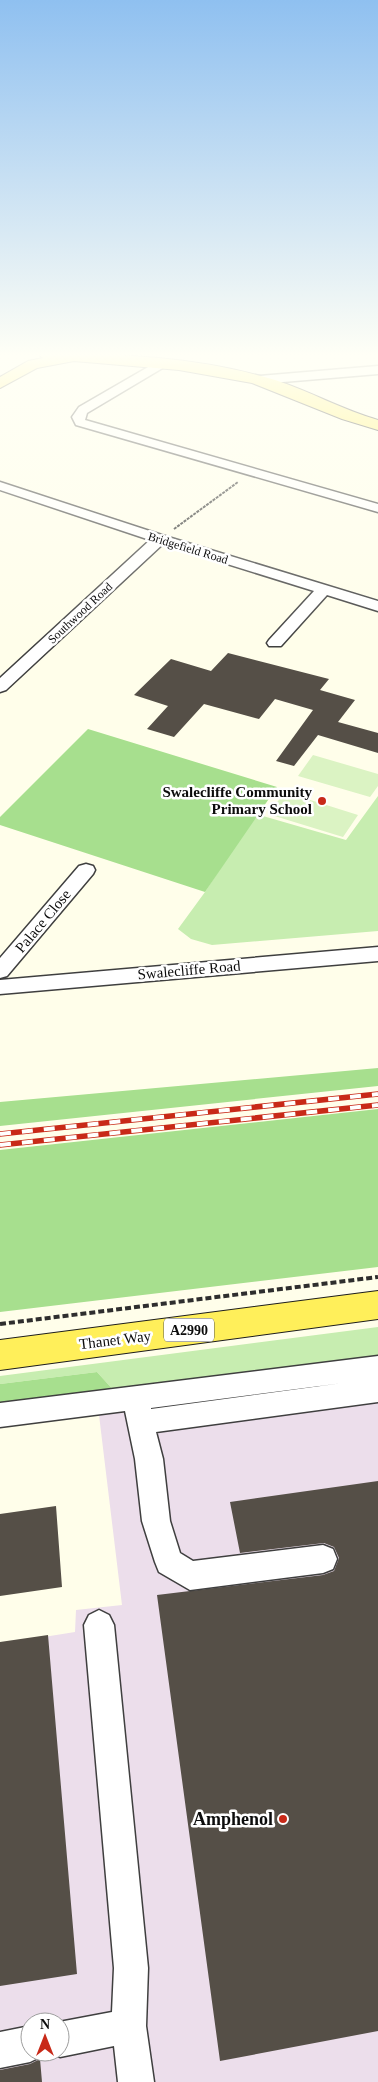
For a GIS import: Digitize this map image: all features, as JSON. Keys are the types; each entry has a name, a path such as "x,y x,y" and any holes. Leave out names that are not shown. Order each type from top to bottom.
{"main road":[{"name":"Thanet Way","path":"0,1355 378,1305"}],"street":[{"path":"180,451 378,508"},
{"path":"0,500 6,488"},
{"name":"Bridgefield Road","path":"6,488 160,539 378,606"},
{"name":"Southwood Road","path":"0,687 160,539"},
{"path":"275,643 324,588"},
{"name":"Palace Close","path":"0,971 85,870"},
{"name":"Swalecliffe Road","path":"0,986 378,954"},
{"path":"138,1410 378,1366"},
{"path":"0,1415 138,1410 378,1390"},
{"path":"138,1410 149,1458 156,1521 168,1562 190,1576 323,1558"},
{"path":"98,1625 131,1968 129,2026 136,2082"},
{"path":"70,2037 129,2026"},
{"path":"0,2050 20,2046"}],"path":[{"path":"160,539 252,472"},
{"path":"0,1324 378,1278"}],"shaded area":[{"path":"378,1377 378,2082 0,2082 0,1644 75,1632 76,1610 122,1605 99,1415"}],"green space":[{"path":"88,729 277,787 205,892 0,825 0,817"},
{"path":"313,755 378,774 378,786 370,797 298,776"},
{"path":"285,792 358,815 343,837 268,814"},
{"path":"378,796 378,931 212,945 191,939 178,929 205,892 256,814 346,840"},
{"path":"378,1068 378,1086 0,1126 0,1102"},
{"path":"378,1109 378,1267 0,1312 0,1150"},
{"path":"378,1327 378,1360 116,1393 97,1372 0,1384 0,1376"},
{"path":"97,1372 116,1393 0,1410 0,1384"}],"building":[{"path":"228,653 329,679 320,690 355,700 338,722 378,733 378,753 318,735 294,766 276,761 313,710 275,699 259,719 204,704 174,737 147,729 168,706 134,695 171,659 211,671"},
{"name":"Amphenol","path":"378,1481 378,2031 220,2061 157,1595 323,1575 334,1571 339,1558 334,1547 324,1543 240,1553 230,1502"},
{"path":"56,1506 62,1587 0,1596 0,1514"},
{"path":"48,1635 77,1974 0,1986 0,1642"},
{"path":"40,2062 42,2082 0,2082 0,2070"}],"railway":[{"path":"0,1134 378,1094"},
{"path":"0,1145 378,1105"}],"place":[{"name":"Swalecliffe Community Primary School","path":"322,801"},
{"name":"Amphenol","path":"283,1819"}]}
